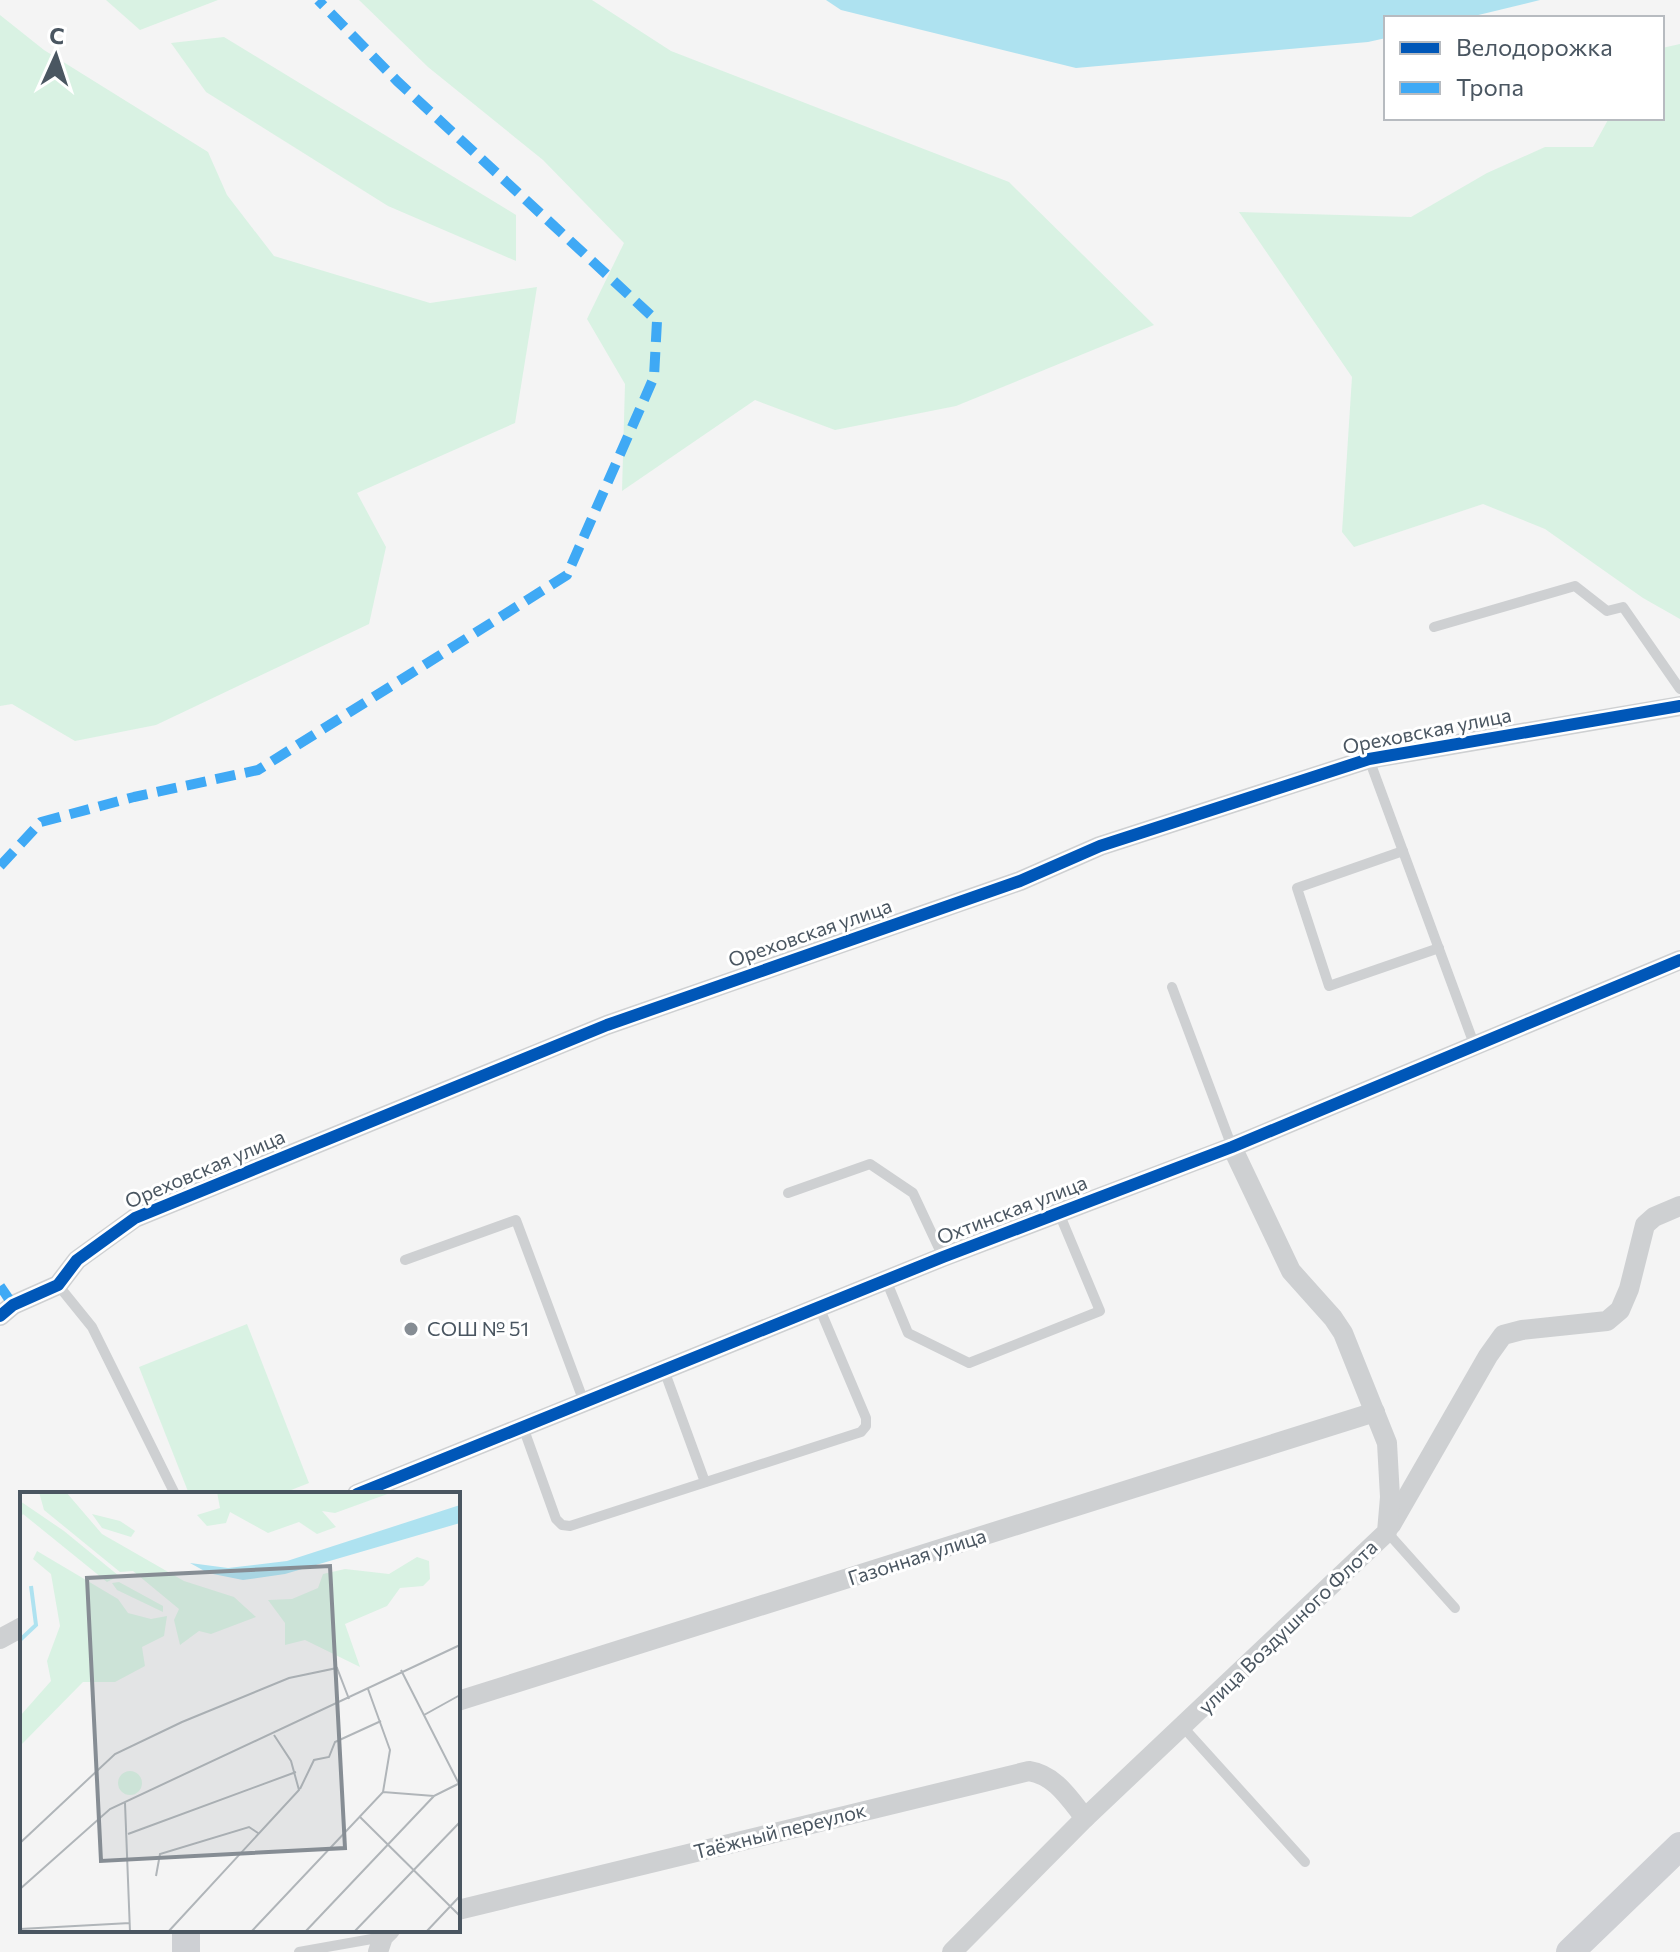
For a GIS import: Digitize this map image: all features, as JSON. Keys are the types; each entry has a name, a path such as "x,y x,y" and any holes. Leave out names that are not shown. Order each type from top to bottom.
{"street":[{"name":"Ореховская улица","path":"0,1316 13,1305 58,1285 77,1260 135,1218 607,1025 1020,881 1100,846 1369,759 1680,706"},
{"name":"Охтинская улица","path":"362,1492 943,1257 1232,1147 1680,960"},
{"name":"улица Воздушного Флота","path":"952,1952 1085,1818 1387,1532 1390,1497 1387,1443 1375,1412 1343,1333 1291,1271 1232,1147"},
{"path":"1387,1532 1503,1335 1522,1330 1607,1321 1620,1310 1629,1289 1645,1225 1654,1217 1680,1206"},
{"name":"Газонная улица","path":"460,1700 1375,1412"},
{"path":"0,1639 20,1628"},
{"name":"Таёжный переулок","path":"460,1910 1029,1771 1043,1773 1053,1781 1085,1818"},
{"path":"1570,1952 1680,1846"}],"lane":[{"path":"1434,627 1575,586 1607,611 1623,607 1680,689"},
{"path":"1369,759 1474,1044"},
{"path":"1403,851 1297,888 1329,986 1439,948"},
{"path":"1172,987 1232,1147"},
{"path":"788,1193 870,1164 913,1193 943,1257"},
{"path":"886,1280 908,1333 969,1363 1100,1311 1059,1213"},
{"path":"405,1260 516,1220 584,1402"},
{"path":"58,1285 92,1327 174,1492"},
{"path":"523,1427 556,1519 562,1525 570,1526 861,1432 866,1426 866,1418 819,1307"},
{"path":"664,1370 705,1482"},
{"path":"1387,1532 1455,1608"},
{"path":"1183,1727 1305,1862"},
{"path":"299,1952 384,1940"}],"green space":[{"path":"106,0 218,0 140,30"},
{"path":"359,0 592,0 671,51 1009,182 1154,325 956,406 835,430 755,400 622,491 625,384 587,319 624,243 543,160 428,67"},
{"path":"0,15 44,50 208,152 227,195 274,256 430,303 537,287 515,423 357,493 386,547 369,624 156,725 75,741 12,704 0,706"},
{"path":"224,37 516,215 516,261 388,206 206,92 171,43"},
{"path":"1680,44 1680,619 1643,598 1545,529 1483,504 1354,547 1342,532 1352,377 1239,212 1411,217 1487,173 1545,147 1593,147 1608,120 1664,120 1664,48"},
{"path":"247,1324 309,1483 286,1492 188,1492 139,1367"}],"water":[{"path":"826,0 1540,0 1474,16 1384,16 1384,38 1368,42 1076,68 841,10"}],"marked path":[{"path":"0,866 41,822 134,797 258,770 567,575 654,377 657,321 397,81 318,0"},
{"path":"0,1286 13,1305"}],"cycle path":[{"path":"0,1316 13,1305 58,1285 77,1260 135,1218 607,1025 1020,881 1100,846 1369,759 1680,706"},
{"path":"362,1492 943,1257 1232,1147 1680,960"}],"place":[{"name":"СОШ № 51","path":"411,1329"}]}
